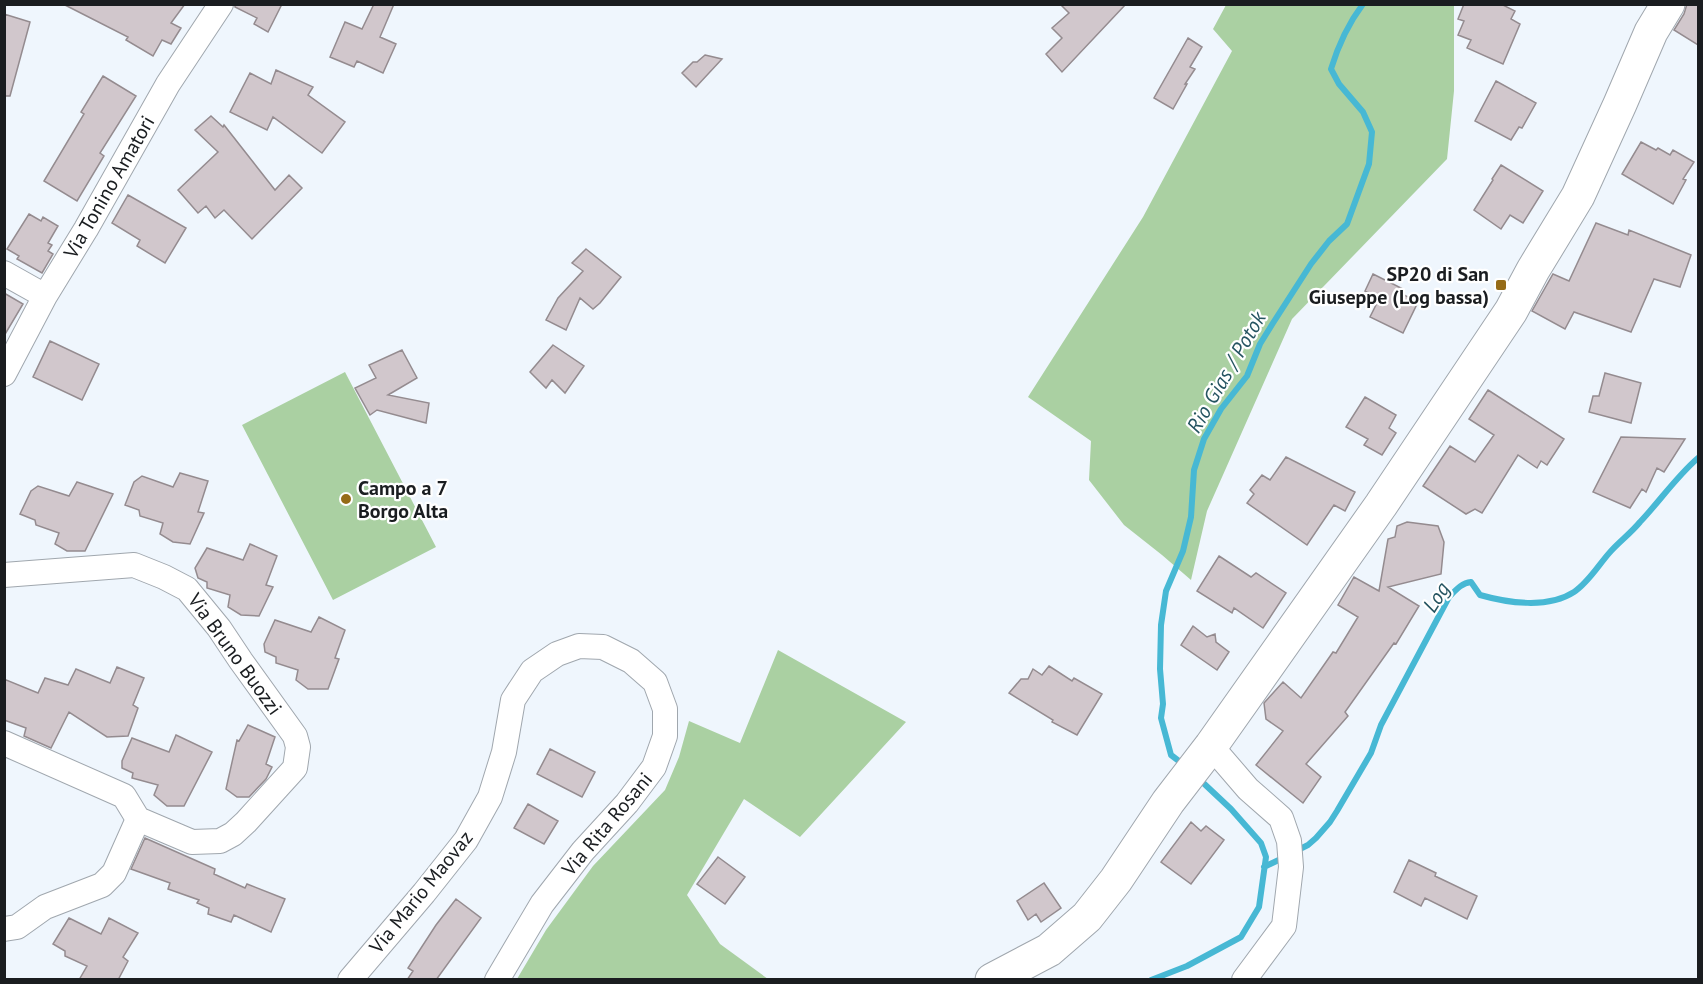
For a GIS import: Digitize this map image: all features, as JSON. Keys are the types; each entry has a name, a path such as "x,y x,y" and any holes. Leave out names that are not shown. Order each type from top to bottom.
{"street":[{"name":"Via Tonino Amatori","path":"4,374 45,296 86,229 168,84 221,4"},
{"path":"992,980 1049,950 1087,917 1116,880 1168,802 1211,746 1381,505 1511,311 1578,196 1651,32 1668,4"},
{"path":"4,273 45,296"},
{"name":"Via Bruno Buozzi","path":"4,575 134,565 187,589 219,627 296,736 298,747 295,768 246,822 233,834 220,841 192,842 138,819"},
{"name":"Via Mario Maovaz","path":"350,980 466,840 490,797 504,752 513,700 532,671 557,654 579,646 603,647"},
{"name":"Via Rita Rosani","path":"497,980 542,904 583,851 627,803 654,767 665,736 665,709 655,682 631,661 603,647"},
{"path":"4,744 124,796 138,819 114,873 102,885 45,907 17,927 4,929"},
{"path":"1211,746 1248,789 1281,818 1289,841 1291,867 1284,926 1244,980"}],"green space":[{"path":"1226,5 1454,5 1454,91 1447,159 1292,319 1207,511 1191,580 1124,525 1089,480 1091,441 1028,397 1143,217 1232,51 1213,29"},
{"name":"Campo a 7 Borgo Alta","path":"345,372 436,547 333,600 242,425"},
{"path":"778,650 906,722 800,837 744,799 687,895 720,944 768,979 517,979 546,930 593,866 665,790 679,757 689,721 740,743"}],"building":[{"path":"63,4 185,4 171,23 181,28 171,44 162,40 153,56 126,40 128,37"},
{"path":"235,4 282,4 268,32 254,24 257,18 235,7"},
{"path":"374,4 394,4 380,37 396,44 383,73 357,61 354,67 330,57 345,22 362,29"},
{"path":"1060,4 1126,4 1062,72 1046,54 1062,38 1052,28 1069,13"},
{"path":"1464,4 1501,4 1515,11 1511,19 1520,24 1503,64 1467,48 1471,40 1458,35 1464,21 1458,19"},
{"path":"1687,4 1698,4 1698,45 1674,30"},
{"path":"4,14 30,22 10,96 4,96"},
{"path":"1188,38 1202,47 1190,67 1195,69 1173,109 1154,98"},
{"path":"705,55 722,59 696,87 682,73 693,62 697,62"},
{"path":"276,70 313,87 308,95 345,122 322,153 273,117 267,130 230,112 250,73 271,84"},
{"path":"103,76 136,96 100,153 104,156 77,201 44,181 84,114 81,112"},
{"path":"1496,81 1536,103 1522,128 1519,127 1511,140 1475,121"},
{"path":"211,116 223,127 224,125 275,190 289,175 302,188 252,239 224,210 215,218 206,206 198,213 178,190 218,152 195,130"},
{"path":"1641,142 1670,155 1673,150 1694,162 1683,179 1686,180 1673,204 1622,174"},
{"path":"1501,165 1543,191 1523,223 1510,215 1501,229 1474,210"},
{"path":"128,195 186,228 165,263 137,246 140,240 112,223"},
{"path":"29,214 41,221 43,217 58,226 48,243 52,245 48,251 53,254 42,273 17,259 19,256 7,249"},
{"path":"1596,223 1628,235 1629,230 1691,255 1680,287 1654,279 1631,332 1574,312 1565,329 1532,311 1553,274 1569,281"},
{"path":"586,249 621,277 593,309 580,298 566,330 546,320 558,298 583,271 572,263"},
{"path":"1373,274 1403,289 1400,293 1418,302 1403,333 1370,317 1380,297 1365,291"},
{"path":"4,293 23,304 4,336"},
{"path":"50,341 99,364 82,400 33,377"},
{"path":"553,345 584,366 565,393 552,380 546,388 530,372"},
{"path":"402,350 417,378 388,395 429,403 426,423 377,410 370,415 355,388 376,378 369,365"},
{"path":"1605,373 1641,383 1631,423 1589,412 1593,396 1599,396"},
{"path":"1488,390 1564,439 1547,465 1541,461 1537,468 1518,455 1482,513 1475,509 1466,514 1423,486 1450,446 1475,462 1494,435 1469,419"},
{"path":"1365,397 1396,415 1389,428 1396,433 1382,455 1364,445 1368,439 1346,427"},
{"path":"1621,437 1685,439 1664,472 1657,468 1646,492 1642,489 1630,508 1593,492"},
{"path":"1286,457 1355,492 1345,511 1334,505 1307,545 1247,503 1254,494 1250,490 1262,475 1270,480"},
{"path":"180,473 208,481 198,512 204,513 190,544 173,542 160,534 163,523 140,516 139,510 125,505 134,482 142,476 173,487"},
{"path":"77,482 113,494 85,551 67,551 55,544 59,533 36,525 35,520 20,514 31,491 38,486 69,496"},
{"path":"1407,522 1438,526 1444,542 1441,574 1388,587 1419,606 1396,644 1394,643 1345,712 1348,716 1306,764 1321,777 1303,803 1256,765 1283,731 1266,719 1264,703 1283,682 1301,698 1333,652 1336,653 1358,617 1338,605 1354,577 1379,591 1388,539 1395,537 1397,526"},
{"path":"250,544 277,556 266,585 273,587 259,616 241,615 228,607 230,595 207,588 207,582 198,578 195,568 207,548 243,560"},
{"path":"1219,556 1251,577 1256,573 1286,593 1263,628 1234,608 1232,613 1197,591"},
{"path":"319,617 345,630 335,658 339,659 328,689 308,689 296,680 298,670 276,663 276,657 265,652 264,644 275,620 311,632"},
{"path":"1193,626 1207,637 1215,634 1216,642 1229,652 1217,670 1181,645"},
{"path":"1049,666 1072,681 1074,678 1102,694 1077,735 1052,722 1053,720 1009,693 1021,679 1028,679 1033,669 1042,675"},
{"path":"117,667 144,678 133,705 138,708 128,736 107,737 69,712 51,748 24,736 26,728 4,720 4,679 38,693 45,678 68,685 76,669 110,683"},
{"path":"248,725 275,737 266,764 272,767 266,779 249,797 237,797 226,789 237,740 239,741"},
{"path":"176,735 212,752 184,806 167,806 154,795 158,785 132,778 133,773 122,768 122,761 132,738 169,752"},
{"path":"550,749 595,772 582,797 537,774"},
{"path":"528,804 558,821 544,844 514,828"},
{"path":"1191,822 1201,831 1206,826 1224,840 1191,884 1161,862"},
{"path":"145,838 215,869 214,874 245,888 247,884 285,899 271,932 234,915 231,922 208,914 209,908 197,903 199,900 168,889 170,883 131,869"},
{"path":"718,857 745,877 725,904 697,884"},
{"path":"1409,860 1436,873 1435,876 1477,896 1467,919 1425,898 1421,906 1394,892"},
{"path":"1044,883 1061,908 1041,922 1036,914 1028,920 1017,901"},
{"path":"456,899 481,918 436,980 407,980 413,971 408,968"},
{"path":"69,918 101,934 109,918 138,933 123,957 128,961 118,980 79,980 87,966 65,956 65,951 53,944"}],"waterway":[{"name":"Rio Gias / Potok","path":"1184,765 1171,755 1161,718 1163,704 1160,669 1161,625 1166,591 1183,551 1191,517 1194,470 1204,439 1221,409 1247,376 1260,344 1273,323 1311,264 1329,241 1347,224 1369,164 1372,132 1363,112 1339,84 1331,69 1344,35 1363,4"},
{"name":"Log","path":"1294,852 1316,838 1337,811 1371,753 1381,725 1449,597 1456,590 1471,582 1480,595 1528,603 1552,601 1574,592 1698,458"},
{"path":"1151,980 1187,966 1241,937 1259,907 1266,857 1261,843 1231,809 1198,778"},
{"name":"Log","path":"1264,867 1285,857"}],"place":[{"name":"SP20 di San Giuseppe (Log bassa)","path":"1501,285"},
{"name":"Campo a 7 Borgo Alta","path":"346,499"}]}
